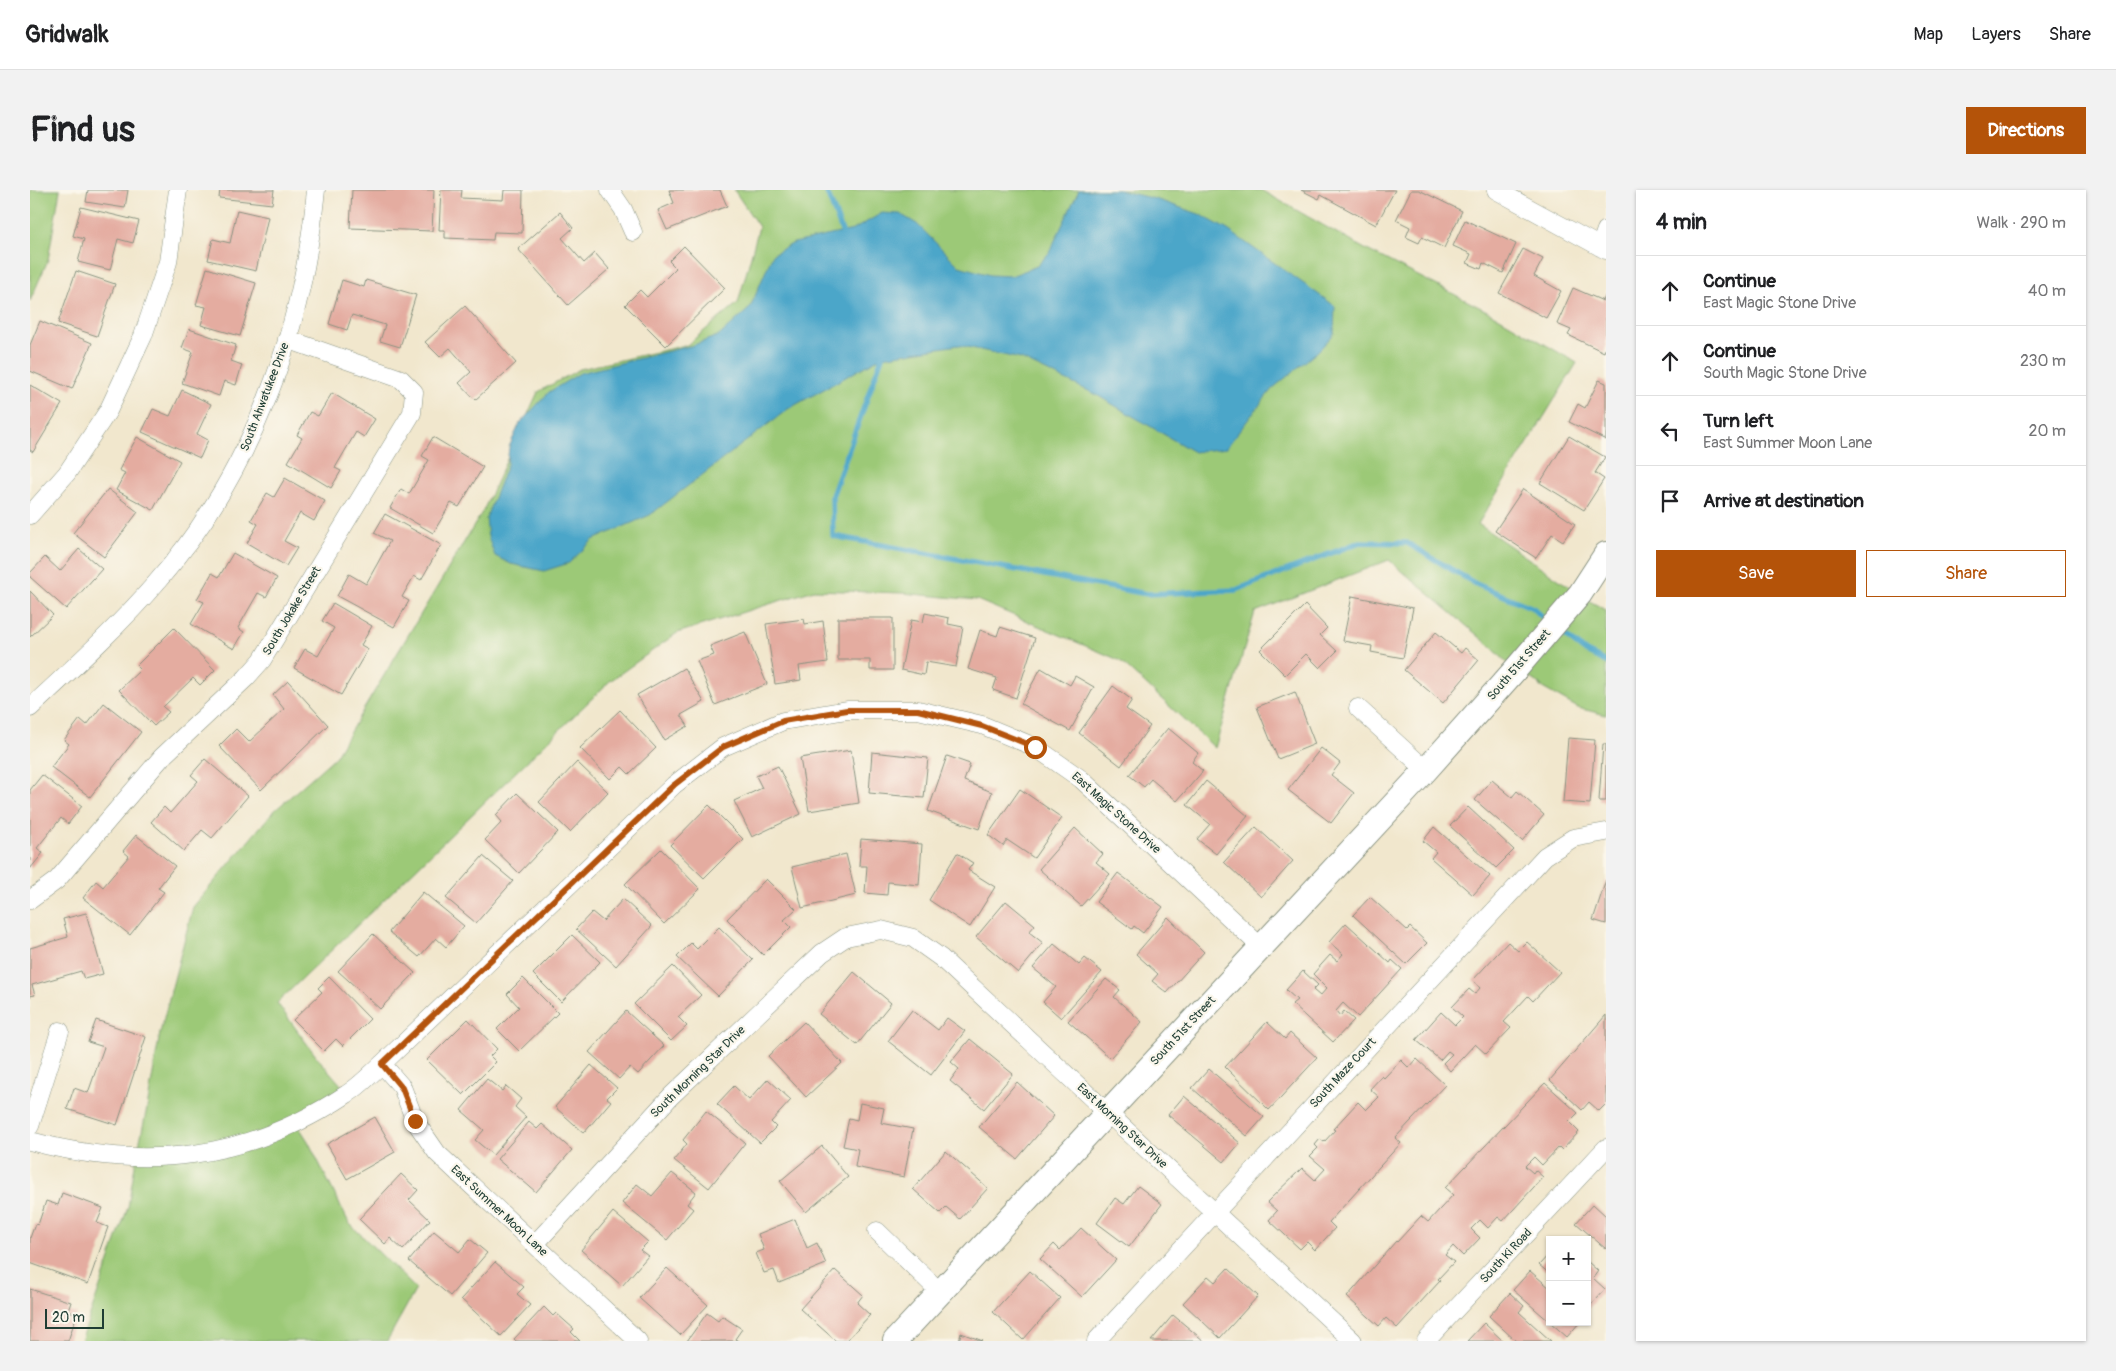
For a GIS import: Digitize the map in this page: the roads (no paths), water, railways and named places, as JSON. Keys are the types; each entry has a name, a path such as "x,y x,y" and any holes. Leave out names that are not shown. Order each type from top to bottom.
{"street":[{"path":"30,515 67,473 108,411 143,336 168,262 178,190"},
{"name":"South Ahwatukee Drive","path":"30,708 110,634 157,582 197,530 242,457 270,391 288,339 312,235 316,190"},
{"path":"610,190 623,209 633,232"},
{"path":"1496,190 1603,248 1606,230"},
{"name":"South Jokake Street","path":"30,900 58,880 162,757 246,678 262,660 412,413 414,392 402,379 288,339"},
{"name":"South 51st Street","path":"895,1341 1426,770 1574,600 1606,554"},
{"path":"1358,708 1426,770"},
{"name":"East Magic Stone Drive","path":"30,1141 86,1154 136,1159 178,1156 254,1141 296,1123 348,1093 382,1064 674,785 723,747 783,721 847,710 918,710 982,726 1035,747 1081,779 1261,947"},
{"name":"South Maze Court","path":"1096,1341 1545,856 1573,838 1606,832"},
{"name":"East Morning Star Drive","path":"881,930 913,938 941,958 1353,1341"},
{"name":"South Morning Star Drive","path":"535,1244 671,1096 822,953 846,937 881,930"},
{"path":"30,1126 60,1031"},
{"name":"East Summer Moon Lane","path":"382,1064 402,1088 415,1121 437,1153 638,1341"},
{"name":"South Ki Road","path":"1426,1341 1606,1148"},
{"path":"877,1231 940,1292"}],"water":[{"path":"1079,190 1118,190 1155,199 1199,214 1228,230 1335,306 1334,334 1318,351 1272,389 1226,448 1194,452 1095,394 1021,359 958,345 882,357 788,409 650,515 593,540 569,563 544,571 511,564 495,556 488,537 486,518 507,465 509,447 520,423 549,392 580,373 694,345 720,335 750,308 773,254 794,243 853,230 882,213 900,214 917,224 959,266 990,275 1011,276 1037,266 1049,253"}],"waterway":[{"path":"826,190 845,239"},
{"path":"881,351 882,357 832,496 833,536 1147,594 1236,590 1360,542 1407,543 1476,584 1533,608 1549,623"},
{"path":"1556,629 1586,652 1606,662"}]}
